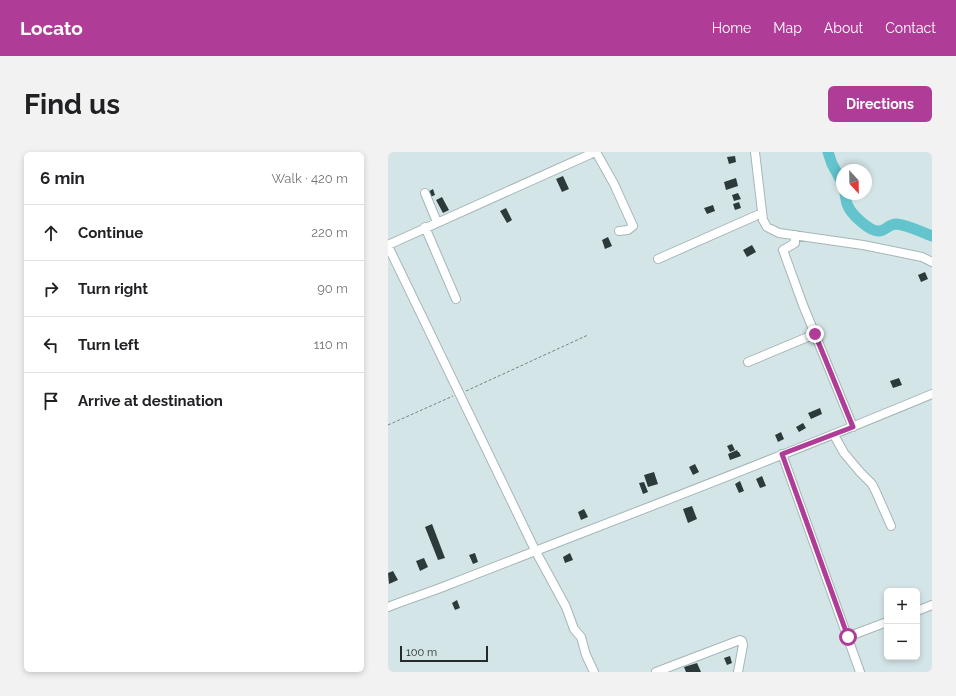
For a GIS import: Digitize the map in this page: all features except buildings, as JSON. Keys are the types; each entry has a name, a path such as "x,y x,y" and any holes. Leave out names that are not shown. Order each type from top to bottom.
{"street":[{"path":"594,672 586,655 581,637 573,626 566,607 535,550 388,245 425,227 596,152 614,184 633,226 628,230 619,231"},
{"path":"755,152 762,213 764,224 767,227 779,233 894,251 922,257 932,262"},
{"path":"425,193 438,222"},
{"path":"658,259 762,213"},
{"path":"425,227 456,300"},
{"path":"795,236 795,243 783,250 803,305 853,427"},
{"path":"748,362 815,334"},
{"path":"388,607 447,586 535,550 690,492 782,454 834,435 932,394"},
{"path":"834,435 844,453 872,484 891,526"},
{"path":"782,454 860,672"},
{"path":"920,610 932,605"},
{"path":"848,637 884,623"},
{"path":"656,672 740,640 742,641 743,645 738,672"}],"path":[{"path":"388,424 588,335"}],"waterway":[{"path":"828,152 836,171"},
{"path":"846,200 850,209 857,218 866,226 875,231 881,231 891,225 896,224 910,227 932,236"}],"route":[{"path":"815,334 853,427 782,454 848,637"}]}
